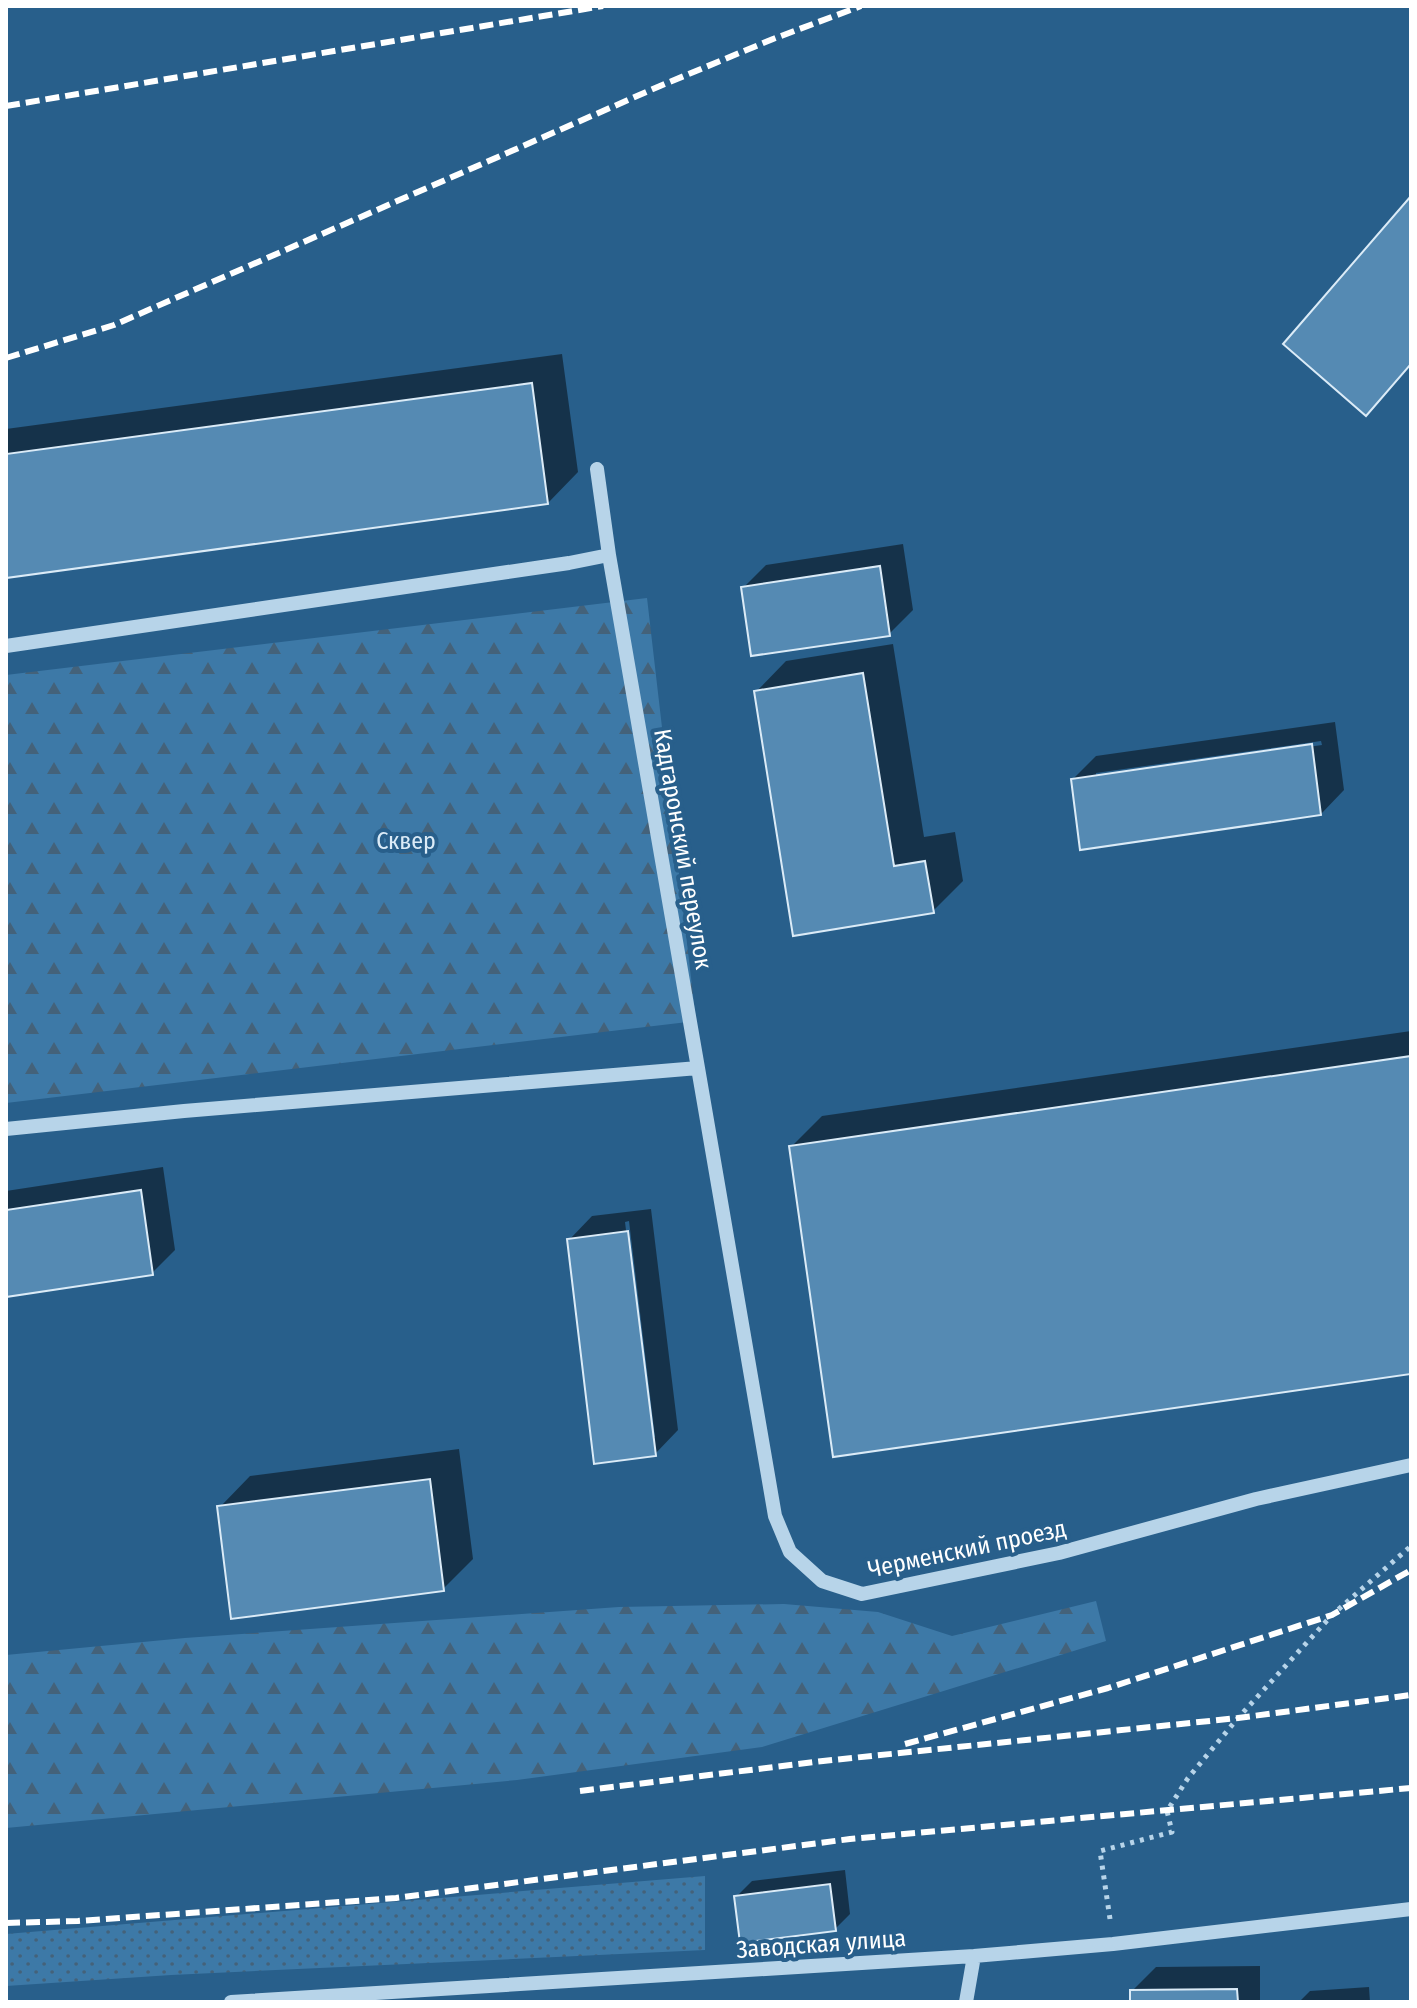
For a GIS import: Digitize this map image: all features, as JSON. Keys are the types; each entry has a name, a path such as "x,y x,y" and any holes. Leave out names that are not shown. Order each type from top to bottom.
{"street":[{"name":"Кадгаронский переулок","path":"597,469 609,555 698,1068"},
{"path":"6,646 554,566 609,555"},
{"path":"6,1129 698,1068"},
{"name":"Черменский проезд","path":"698,1068 775,1516 790,1552 822,1581 862,1594 1059,1553 1256,1499 1411,1465"},
{"name":"Заводская улица","path":"231,2002 974,1956 1113,1944 1411,1909"},
{"path":"966,2002 974,1956"}],"path":[{"path":"1113,1944 1100,1851 1172,1832 1167,1811 1188,1778 1238,1718 1332,1615 1411,1546"}],"green space":[{"name":"Сквер","path":"647,598 696,1021 6,1103 6,675"},
{"path":"1096,1601 1106,1641 762,1747 517,1780 6,1828 6,1655 185,1638 619,1607 784,1604 878,1612 952,1636"},
{"path":"705,1876 705,1950 171,1975 6,1986 6,1934"}],"building":[{"path":"1411,196 1411,364 1366,416 1283,344"},
{"path":"532,383 548,504 6,578 6,454"},
{"path":"880,566 890,636 751,656 741,587"},
{"path":"863,673 894,866 925,861 934,913 793,936 754,691"},
{"path":"1312,744 1321,815 1080,850 1071,779"},
{"path":"1411,1056 1411,1374 833,1457 789,1146"},
{"path":"141,1190 153,1275 6,1297 6,1210"},
{"path":"628,1231 656,1456 594,1464 567,1239"},
{"path":"430,1479 444,1591 231,1619 217,1506"},
{"path":"830,1884 836,1931 740,1943 734,1896"},
{"path":"1237,1989 1238,2002 1130,2002 1130,1990"}],"railway":[{"path":"6,106 603,6"},
{"path":"6,358 114,325 660,86 861,6"},
{"path":"905,1744 1108,1688 1332,1615 1411,1570"},
{"path":"580,1791 823,1761 1238,1718 1411,1695"},
{"path":"6,1923 78,1921 396,1898 850,1839 1411,1788"}]}
